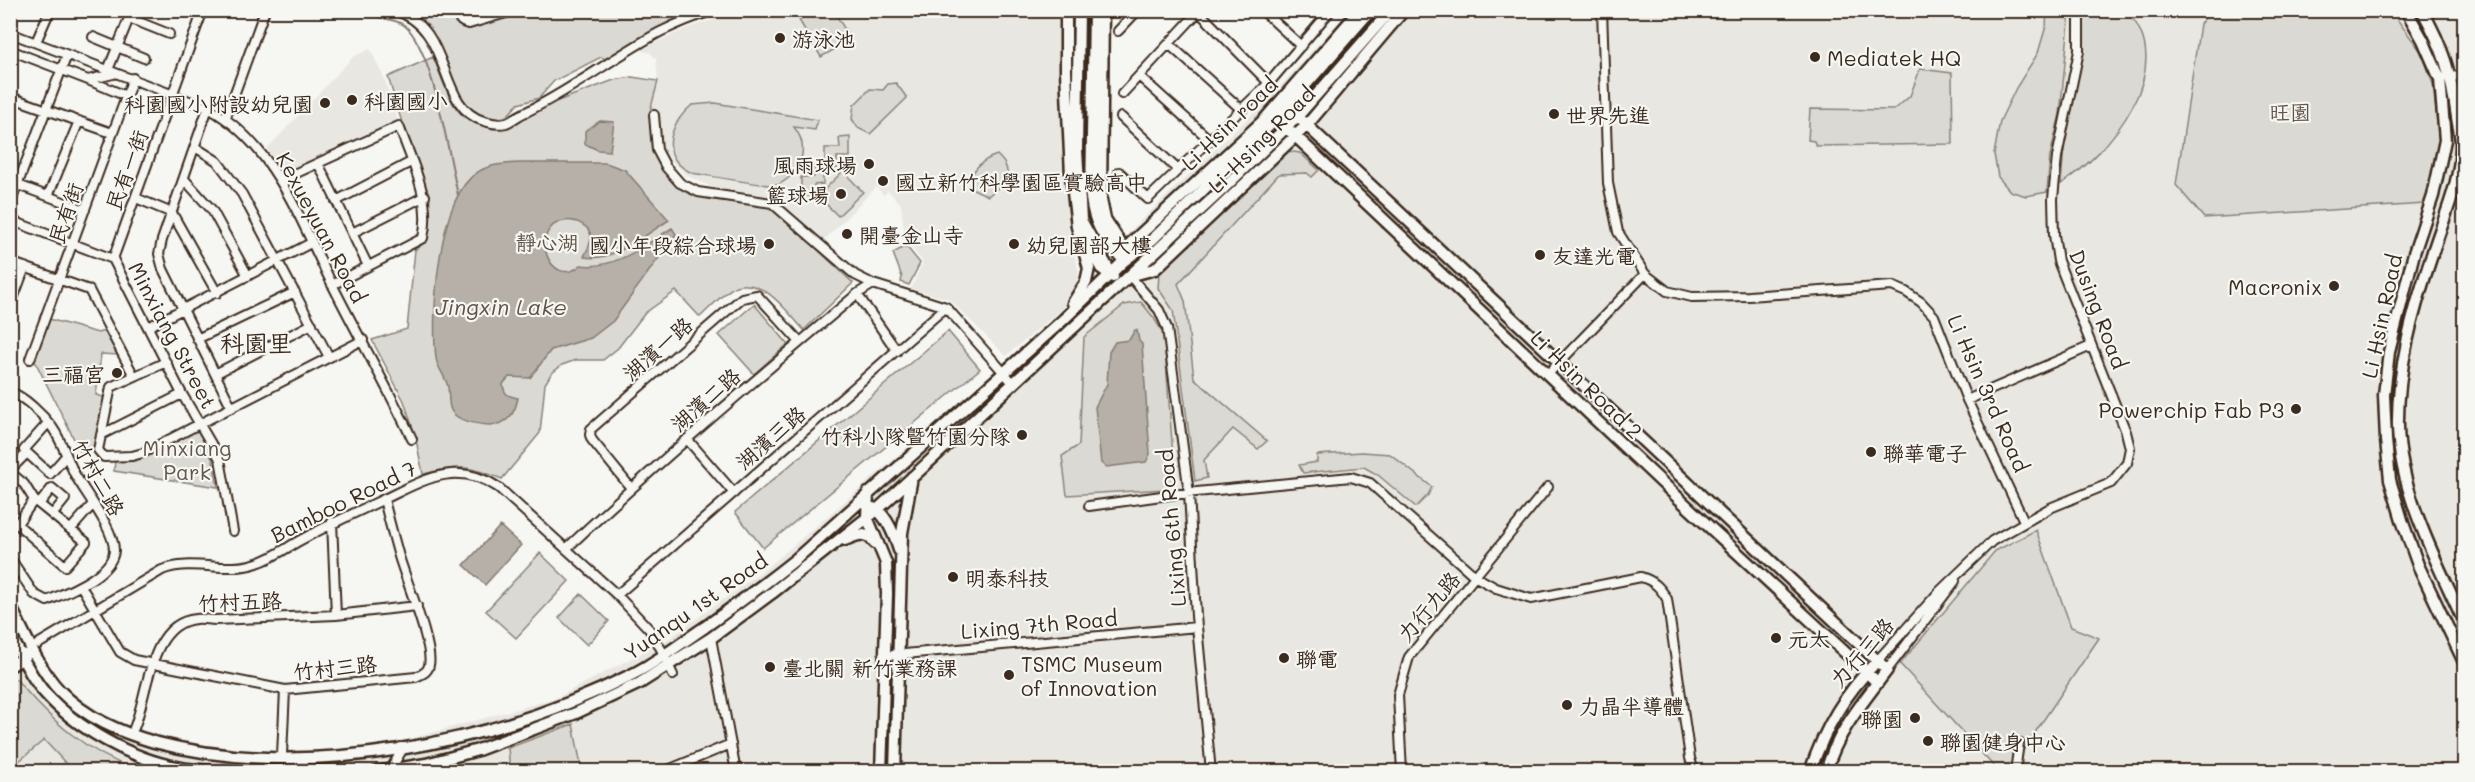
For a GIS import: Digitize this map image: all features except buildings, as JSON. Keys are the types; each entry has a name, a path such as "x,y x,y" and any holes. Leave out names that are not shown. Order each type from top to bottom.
{"street":[{"path":"36,42 50,10"},
{"name":"民有一街","path":"113,259 203,10"},
{"path":"226,117 265,10"},
{"path":"393,10 410,16 426,29 464,110 477,119 496,124 508,122 534,109 659,32 716,10"},
{"path":"456,10 459,19 469,24 516,10"},
{"path":"881,771 886,563 863,509 868,491 1064,319 1086,282 1089,268 1077,227 1071,175 1066,71 1066,10"},
{"path":"1079,10 1077,140 1082,220 1105,260 1110,274"},
{"path":"1094,10 1091,198 1093,217 1100,232 1124,261 1130,276"},
{"path":"1103,10 1101,200 1105,219 1127,245"},
{"path":"1118,31 1138,10"},
{"path":"1262,10 1301,46"},
{"name":"Li Hsin road","path":"1127,245 1285,104 1360,10"},
{"name":"Li Hsin Road","path":"1285,104 1371,10"},
{"name":"Li Hsin Road","path":"1120,284 1297,117 1391,10"},
{"name":"Li-Hsing Road","path":"1130,276 1155,269 1307,125 1404,10"},
{"name":"Li Hsin 3rd Road","path":"1602,10 1608,183 1618,232 1645,274 1667,291 1692,297 1749,296 1892,286 1922,302 1934,316 1967,400 2024,521"},
{"name":"Dusing Road","path":"2024,521 2111,483 2127,463 2130,447 2058,261 2054,235 2053,199 2057,157 2079,51 2079,10"},
{"name":"Li Hsin Road","path":"2406,10 2423,40 2440,79 2445,140 2433,196 2414,253 2390,352 2384,395 2385,429 2390,480 2402,521 2418,565 2464,662"},
{"name":"Li Hsin Road","path":"2422,10 2435,34 2451,76 2461,144 2455,186 2430,260 2403,364 2398,428 2405,474 2421,522 2437,566 2464,622"},
{"path":"1122,94 1199,11 1269,83"},
{"path":"1119,172 1148,199 1269,83 1329,11"},
{"path":"111,72 127,14 170,34"},
{"name":"Kexueyuan Road","path":"10,33 208,108 226,117 259,150 281,180 332,285 363,340 412,439"},
{"path":"93,37 144,58"},
{"path":"1169,44 1242,110"},
{"path":"10,50 126,96"},
{"path":"10,204 14,184 47,109 67,55"},
{"name":"Kexueyuan Road","path":"88,80 111,72"},
{"path":"1139,76 1211,141"},
{"path":"2440,79 2451,76 2464,78"},
{"name":"民有街","path":"30,359 61,280 133,78"},
{"path":"11,99 47,109 112,133"},
{"name":"Li Hsin Road 2","path":"1285,104 1745,539 1887,670"},
{"path":"208,108 159,254 163,269 182,310 232,408"},
{"path":"654,115 657,150 666,167 680,183 698,192 772,203 855,275 873,284 946,307 1013,383"},
{"name":"Li Hsin Road","path":"1064,319 1124,261 1153,239 1274,115"},
{"name":"Li Hsin Road 2","path":"1274,115 1877,682"},
{"path":"1121,117 1178,170"},
{"path":"48,196 79,121"},
{"path":"281,180 399,126 425,196 426,222 423,238 332,285"},
{"path":"195,147 217,161 242,194 329,357"},
{"path":"336,201 411,162"},
{"path":"318,163 368,266"},
{"path":"183,180 212,210 248,276"},
{"path":"14,184 85,210"},
{"path":"352,233 425,196"},
{"path":"136,198 172,213 217,293"},
{"name":"Minxiang Street","path":"10,220 113,259 182,394 220,459 233,531"},
{"path":"1077,227 1101,268 1120,284 1143,290"},
{"path":"1100,232 1127,245"},
{"path":"148,327 311,243"},
{"path":"1124,261 1127,245"},
{"path":"10,262 89,290 134,376"},
{"path":"10,307 25,267"},
{"path":"1549,373 1645,274"},
{"name":"Lixing 6th Road","path":"1130,276 1159,310 1167,328 1189,493 1197,627 1211,771"},
{"name":"湖濱二路","path":"567,549 687,439 857,294 873,284"},
{"name":"Yuanqu 1st Road","path":"377,771 392,764 401,750 467,738 515,724 570,703 633,674 669,665 796,559 863,509 912,477 1120,284"},
{"path":"197,339 295,291"},
{"path":"857,294 897,351"},
{"name":"湖濱一路","path":"631,488 592,440 591,429 729,309 742,298 757,295 800,342"},
{"name":"湖濱三路","path":"617,595 946,307"},
{"path":"215,374 312,324"},
{"path":"166,362 111,387 98,450 104,457 132,456 143,453 363,340"},
{"path":"1967,400 2091,346"},
{"name":"竹村二路","path":"10,558 34,594 47,601 81,586 109,563 114,551 109,533 48,423 19,395 11,393"},
{"path":"101,435 182,394"},
{"path":"48,423 24,450 50,474 66,456"},
{"path":"687,439 734,493"},
{"path":"27,453 10,471 37,501 86,542 65,566 17,524 37,501 52,488 65,499 53,514"},
{"name":"Bamboo Road 7","path":"34,646 162,570 175,565 232,567 260,563 332,522 424,479 458,474 480,477 499,488 567,549 617,595 649,629 669,665"},
{"path":"895,771 902,558 905,509 912,477"},
{"path":"1089,507 1189,493 1359,478 1370,483 1476,577 1496,588 1532,599 1641,577 1657,584 1667,599 1690,758 1694,771"},
{"name":"力行九路","path":"1402,771 1398,695 1409,657 1548,487"},
{"name":"竹村三路","path":"81,586 120,652 134,660 285,690 416,677 426,672 430,665 429,656 417,606 398,555 384,499"},
{"path":"71,529 93,504"},
{"path":"863,509 896,541 902,558"},
{"name":"Yuanqu 1st Road","path":"10,604 59,691 96,719 131,735 183,752 211,757 281,763 426,764 478,750 526,733 629,688 669,665 711,638 824,552 863,509"},
{"path":"1826,771 1840,737 1858,707 1946,595 1961,572 1992,541 2024,521"},
{"path":"332,522 336,615"},
{"path":"824,552 857,534 868,536 886,563"},
{"name":"力行三路","path":"1810,771 1832,717 1865,673 1939,592 1961,572"},
{"name":"竹村五路","path":"134,728 152,663 170,633 180,625 195,619 336,615 417,606"},
{"name":"Lixing 7th Road","path":"883,656 1197,627"},
{"path":"10,635 17,653 44,693 96,735 122,749 175,767 232,771"},
{"path":"711,638 736,771"},
{"path":"10,666 17,653 34,646"},
{"path":"282,755 285,690"},
{"path":"2016,771 2019,743"},
{"path":"663,771 730,744"}],"shaded area":[{"name":"國立新竹科學園區實驗高中","path":"741,11 1059,11 1069,233 1079,273 1075,287 1063,309 1006,356 949,299 911,289 923,262 905,239 901,204 888,191 884,195 876,187 775,291 732,285 713,262 781,200 718,190 686,175 660,149 633,84 658,79 656,59 651,53 639,50 690,27"},
{"path":"1348,11 2464,11 2464,771 11,771 10,596 32,638 63,687 116,722 198,746 289,755 374,749 556,698 670,638 773,563 1058,318 1131,230 1276,91"},
{"name":"科園國小","path":"370,49 384,78 398,121 283,173 267,149 353,57"}],"green space":[{"path":"646,10 648,15 661,11 709,11 608,60 601,57 554,81 539,98 518,104 507,116 494,120 478,117 461,103 429,29 405,11 453,11 469,27 528,11"},
{"path":"816,11 834,11 851,40 821,57 799,20"},
{"path":"2047,11 2070,12 2060,114 2050,156 2047,192 2026,196 2010,191 1998,177 1994,154 2000,121 2016,88 2038,53 2046,26"},
{"path":"2084,11 2126,11 2141,33 2146,57 2143,82 2118,130 2100,152 2061,184 2064,147 2083,54"},
{"name":"旺園","path":"2210,11 2391,11 2422,53 2433,84 2439,141 2425,204 2204,218 2176,185 2200,24"},
{"name":"靜心湖","path":"433,57 446,89 459,112 480,124 515,123 527,106 558,101 614,80 632,77 658,81 649,115 655,157 683,187 713,200 774,208 853,283 804,330 783,306 756,287 747,285 732,288 700,317 676,291 645,313 618,348 603,360 576,360 562,365 551,374 545,384 540,433 502,479 463,468 423,474 415,435 404,401 372,340 407,329 415,250 425,242 430,198 404,129 388,77"},
{"path":"1920,69 1952,73 1953,144 1816,146 1814,141 1808,140 1810,109 1894,110 1910,96"},
{"path":"896,83 907,98 870,134 858,128 852,119 854,105 870,89 883,90 888,84"},
{"path":"715,103 818,120 815,130 794,127 801,139 802,157 791,176 777,185 771,185 692,173 681,166 671,150 673,131 692,105"},
{"path":"850,137 850,157 837,157 837,172 823,173 823,184 814,185 814,196 801,196 801,177 814,177 814,166 825,165 825,148 840,148 839,138"},
{"path":"1287,151 1300,153 1319,170 1312,177 1307,173 1279,174 1178,284 1185,301 1194,378 1267,441 1258,449 1233,429 1204,460 1207,478 1195,481 1173,310 1158,288 1159,274"},
{"path":"997,155 1006,167 1006,178 1003,182 988,196 971,188 972,176 977,167"},
{"name":"籃球場","path":"843,171 863,192 838,216 818,196"},
{"path":"906,246 920,263 909,285 901,282 902,277 893,253"},
{"path":"1141,302 1164,335 1175,483 1166,489 1067,495 1062,456 1079,445 1084,337 1124,305"},
{"path":"754,304 788,344 754,374 719,335"},
{"path":"49,319 98,333 107,330 118,355 101,354 96,395 107,398 97,444 82,455 35,361"},
{"path":"948,331 980,369 763,548 735,512"},
{"name":"Minxiang Park","path":"199,428 213,461 218,487 114,471 115,460"},
{"path":"1362,452 1390,454 1432,487 1428,495 1416,507 1378,475 1364,467 1303,473 1299,465 1317,462 1317,455"},
{"path":"2036,530 2071,627 2099,638 2009,771 1998,771 1900,664 1995,551"},
{"path":"540,553 569,581 516,638 486,611"},
{"path":"581,594 609,621 587,645 559,618"},
{"path":"11,678 16,679 43,709 86,745 102,755 139,771 73,771 44,740 11,768"},
{"path":"573,724 582,771 510,771 508,748"}],"water":[{"path":"600,121 614,122 610,151 598,150 585,144 585,131"},
{"name":"Jingxin Lake","path":"518,163 606,163 625,170 669,220 617,252 595,258 584,257 591,239 591,234 586,227 578,222 568,221 553,226 547,234 545,245 552,265 560,270 570,271 581,265 606,264 629,255 672,228 676,234 613,321 591,338 551,350 530,378 509,377 503,384 507,394 518,398 513,413 501,423 481,424 459,418 451,410 447,383 437,362 435,314 440,258 445,230 453,206 464,185 487,167"},
{"path":"1135,330 1142,344 1150,454 1146,462 1106,467 1101,463 1095,407 1107,384 1109,352 1115,342 1129,340"},
{"path":"500,526 521,545 485,585 464,565"}],"waterway":[{"path":"352,10 399,22 414,37 431,78 445,130 458,195"}],"place":[{"name":"游泳池","path":"780,38"},
{"name":"Mediatek HQ","path":"1815,57"},
{"name":"科園國小","path":"352,100"},
{"name":"科園國小附設幼兒園","path":"325,103"},
{"name":"世界先進","path":"1554,114"},
{"name":"風雨球場","path":"869,164"},
{"name":"國立新竹科學園區實驗高中","path":"883,181"},
{"name":"籃球場","path":"841,194"},
{"name":"開臺金山寺","path":"847,234"},
{"name":"國小年段綜合球場","path":"769,244"},
{"name":"幼兒園部大樓","path":"1014,244"},
{"name":"友達光電","path":"1540,255"},
{"name":"Macronix","path":"2334,286"},
{"name":"三福宮","path":"117,373"},
{"name":"Powerchip Fab P3","path":"2296,409"},
{"name":"竹科小隊暨竹園分隊","path":"1022,435"},
{"name":"聯華電子","path":"1871,452"},
{"name":"明泰科技","path":"953,577"},
{"name":"元太","path":"1776,638"},
{"name":"聯電","path":"1284,658"},
{"name":"臺北關 新竹業務課","path":"770,667"},
{"name":"TSMC Museum of Innovation","path":"1009,675"},
{"name":"力晶半導體","path":"1567,705"},
{"name":"聯園","path":"1915,718"},
{"name":"聯園健身中心","path":"1928,741"}],"district":[{"name":"科園里","path":"256,342"}]}
